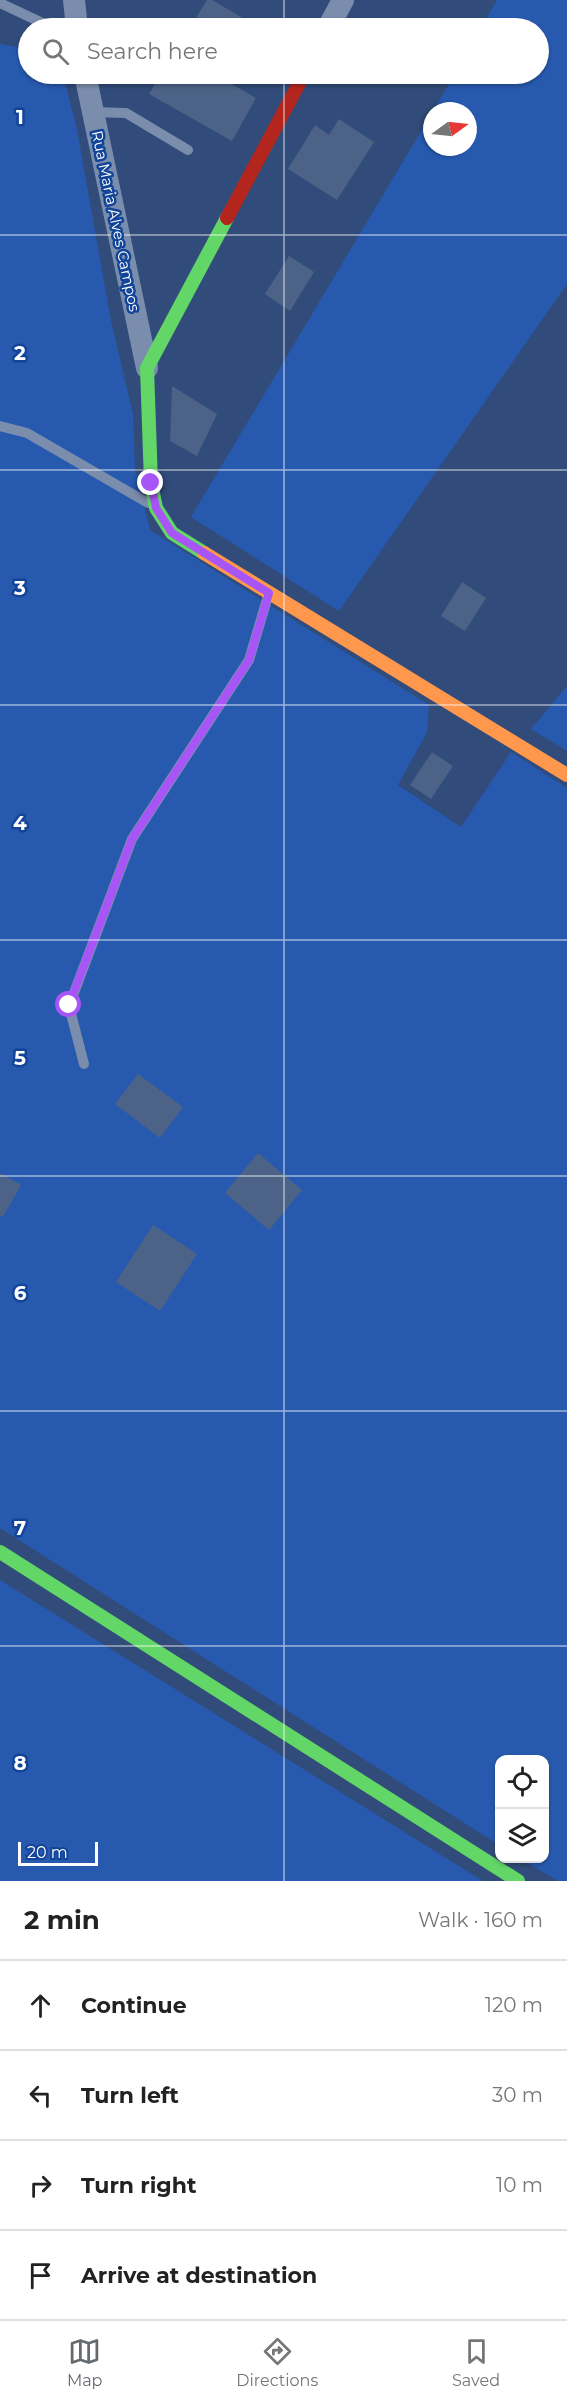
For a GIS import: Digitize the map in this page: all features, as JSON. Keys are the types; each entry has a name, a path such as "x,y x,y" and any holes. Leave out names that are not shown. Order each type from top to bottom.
{"street":[{"path":"74,0 76,18"},
{"path":"333,18 343,0"},
{"name":"Rua Maria Alves Campos","path":"87,84 147,368"},
{"path":"299,84 147,368 151,483 156,508 172,533 567,775"},
{"path":"0,1552 518,1881"}],"lane":[{"path":"0,3 32,18"},
{"path":"93,112 126,113 188,150"},
{"path":"0,426 27,433 156,508"},
{"path":"84,1064 69,1005 132,839 249,660 269,593"}],"shaded area":[{"path":"497,0 567,0 567,284 339,611 191,517 423,128 423,156 477,156 477,102 438,102 449,84 549,84 549,18 487,18"},
{"path":"0,44 18,47 18,84 66,84 77,130 111,321 133,414 135,468 150,530 429,705 427,732 398,785 461,827 511,752 567,788 567,1881 558,1881 528,1863 549,1863 549,1755 495,1755 495,1842 0,1528"},
{"path":"567,686 567,751 531,729"},
{"path":"0,1580 483,1881 0,1881"}],"building":[{"path":"207,0 212,0 243,18 196,18"},
{"path":"155,84 232,84 256,98 232,141 149,94"},
{"path":"339,119 374,142 337,200 288,169 315,125 329,135"},
{"path":"289,256 314,272 290,311 265,294"},
{"path":"172,386 217,414 197,456 170,441"},
{"path":"462,582 486,598 465,631 441,616"},
{"path":"432,752 453,766 431,799 410,785"},
{"path":"138,1074 183,1107 160,1138 115,1104"},
{"path":"258,1153 302,1190 269,1230 225,1193"},
{"path":"0,1173 21,1185 3,1217 0,1216"},
{"path":"153,1225 197,1254 160,1311 116,1282"}],"traffic: fast":[{"path":"204,553 172,533 156,508 151,483 147,368 227,218"},
{"path":"0,1552 518,1881"}],"traffic: slow":[{"path":"204,553 567,775"}],"traffic: jam":[{"path":"227,218 299,84"}],"route":[{"path":"69,1005 132,839 249,660 269,593 172,533 156,508 151,483"}]}
